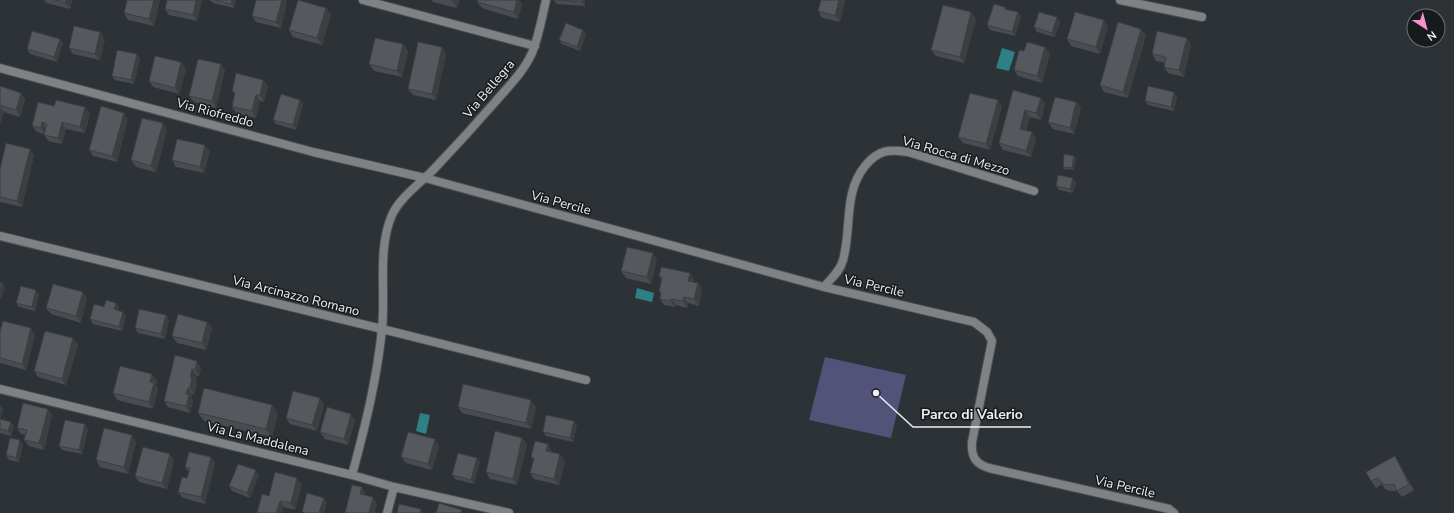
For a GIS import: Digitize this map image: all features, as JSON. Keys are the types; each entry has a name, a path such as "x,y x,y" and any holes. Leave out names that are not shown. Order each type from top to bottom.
{"street":[{"path":"363,0 535,46"},
{"name":"Via Bellegra","path":"352,475 371,404 382,329 383,263 390,223 401,202 455,147 520,73 530,58 535,46 546,0"},
{"path":"1120,0 1202,17"},
{"name":"Via Riofreddo","path":"0,68 313,152 425,178"},
{"name":"Via Rocca di Mezzo","path":"824,287 838,271 844,259 850,200 854,184 862,169 878,154 892,150 908,152 1034,191"},
{"name":"Via Percile","path":"425,178 824,287 968,320 979,325 987,332 992,341 972,448 974,458 977,462 982,466 1169,509 1174,513"},
{"name":"Via Arcinazzo Romano","path":"0,236 586,380"},
{"name":"Via La Maddalena","path":"0,388 352,475 394,487 510,513"},
{"path":"388,513 394,487"}],"shaded area":[{"path":"1002,48 1015,52 1009,71 996,68"},
{"path":"637,288 654,293 652,302 635,298"},
{"path":"825,357 906,375 891,438 809,420"},
{"path":"420,413 430,415 426,434 416,431"}],"building":[{"path":"55,0 66,0 65,3"},
{"path":"127,0 154,0 149,19 124,13"},
{"path":"167,0 196,0 193,15 165,9"},
{"path":"215,0 232,0 231,4"},
{"path":"256,0 282,0 276,22 252,16"},
{"path":"298,0 326,8 317,38 289,30"},
{"path":"478,0 517,0 514,12 477,2"},
{"path":"557,0 582,0 582,2"},
{"path":"821,0 839,0 835,16 818,11"},
{"path":"994,4 1005,7 1005,9 1018,12 1012,32 987,25"},
{"path":"943,5 971,12 960,57 931,50"},
{"path":"1039,12 1057,17 1052,33 1034,27"},
{"path":"1075,12 1104,20 1096,47 1067,39"},
{"path":"1118,22 1141,29 1123,92 1100,85"},
{"path":"566,23 583,30 577,47 559,40"},
{"path":"74,26 100,32 95,54 69,48"},
{"path":"32,31 60,39 54,57 27,49"},
{"path":"1157,31 1187,38 1179,70 1164,67 1166,57 1152,54"},
{"path":"375,38 403,44 397,71 369,64"},
{"path":"418,42 442,47 432,94 408,89"},
{"path":"1027,42 1045,47 1037,76 1014,70 1019,50 1024,51"},
{"path":"117,50 137,54 131,80 112,76"},
{"path":"155,56 181,62 175,88 149,81"},
{"path":"198,59 221,64 212,101 189,96"},
{"path":"236,73 263,80 260,95 256,95 252,111 232,107 235,92 232,91"},
{"path":"0,86 21,93 16,110 0,105"},
{"path":"1148,86 1174,92 1171,107 1145,101"},
{"path":"1013,90 1041,98 1036,113 1025,110 1020,129 1032,132 1026,151 999,143"},
{"path":"970,93 998,100 986,144 958,137"},
{"path":"281,94 300,100 293,125 273,120"},
{"path":"1055,97 1076,102 1070,128 1048,122"},
{"path":"56,100 85,107 80,127 62,122 58,138 44,135 47,124 42,122 41,128 32,126 38,102 54,106"},
{"path":"101,106 124,113 112,156 89,150"},
{"path":"142,118 163,123 151,166 131,160"},
{"path":"177,139 205,145 200,167 172,160"},
{"path":"6,143 30,149 17,201 0,197 0,169"},
{"path":"1064,154 1074,156 1072,168 1063,167"},
{"path":"1058,175 1073,178 1070,189 1056,186"},
{"path":"627,247 653,253 647,277 621,271"},
{"path":"661,267 690,273 688,281 698,283 694,299 684,297 683,301 671,299 671,301 660,299 661,292 659,292 662,277 659,276"},
{"path":"53,284 83,292 76,316 46,308"},
{"path":"21,286 36,290 32,307 16,303"},
{"path":"106,300 116,303 114,309 123,312 119,327 90,319 94,304 104,307"},
{"path":"139,309 166,315 161,334 135,328"},
{"path":"178,314 207,322 202,343 172,336"},
{"path":"3,321 31,328 22,364 0,358 0,331"},
{"path":"45,331 73,338 62,379 34,371"},
{"path":"175,355 197,361 195,370 192,369 190,377 192,378 190,388 188,388 186,394 189,395 186,406 164,401"},
{"path":"120,366 152,374 150,382 154,383 149,402 113,393"},
{"path":"463,384 531,400 526,423 458,407"},
{"path":"204,388 272,405 266,429 198,413"},
{"path":"293,391 320,398 312,425 286,418"},
{"path":"23,403 48,409 39,443 24,440 27,430 17,428"},
{"path":"327,407 351,414 344,439 320,432"},
{"path":"546,415 574,421 570,438 543,432"},
{"path":"0,419 11,422 8,431 0,429"},
{"path":"65,420 85,424 79,450 59,446"},
{"path":"104,428 132,435 124,467 96,460"},
{"path":"495,431 522,438 513,479 486,472"},
{"path":"408,432 435,439 428,464 401,457"},
{"path":"10,438 20,440 16,458 6,455"},
{"path":"535,441 548,444 546,451 560,454 554,479 530,473 534,458 531,457"},
{"path":"143,447 170,454 162,483 135,476"},
{"path":"189,452 211,457 201,497 178,492 182,477 187,478 190,468 185,467"},
{"path":"458,453 477,458 471,480 452,475"},
{"path":"1395,456 1409,484 1397,491 1394,484 1386,485 1378,478 1371,481 1366,472"},
{"path":"238,464 256,470 247,493 229,486"},
{"path":"275,472 297,478 291,503 280,501 276,513 257,513 262,494 269,496"},
{"path":"352,485 362,487 360,494 373,497 369,513 345,513"},
{"path":"307,493 324,498 319,513 302,512"},
{"path":"439,503 462,510 461,513 436,513"},
{"path":"399,504 421,509 420,513 397,513"}],"place":[{"name":"Parco di Valerio","path":"876,393"}]}
